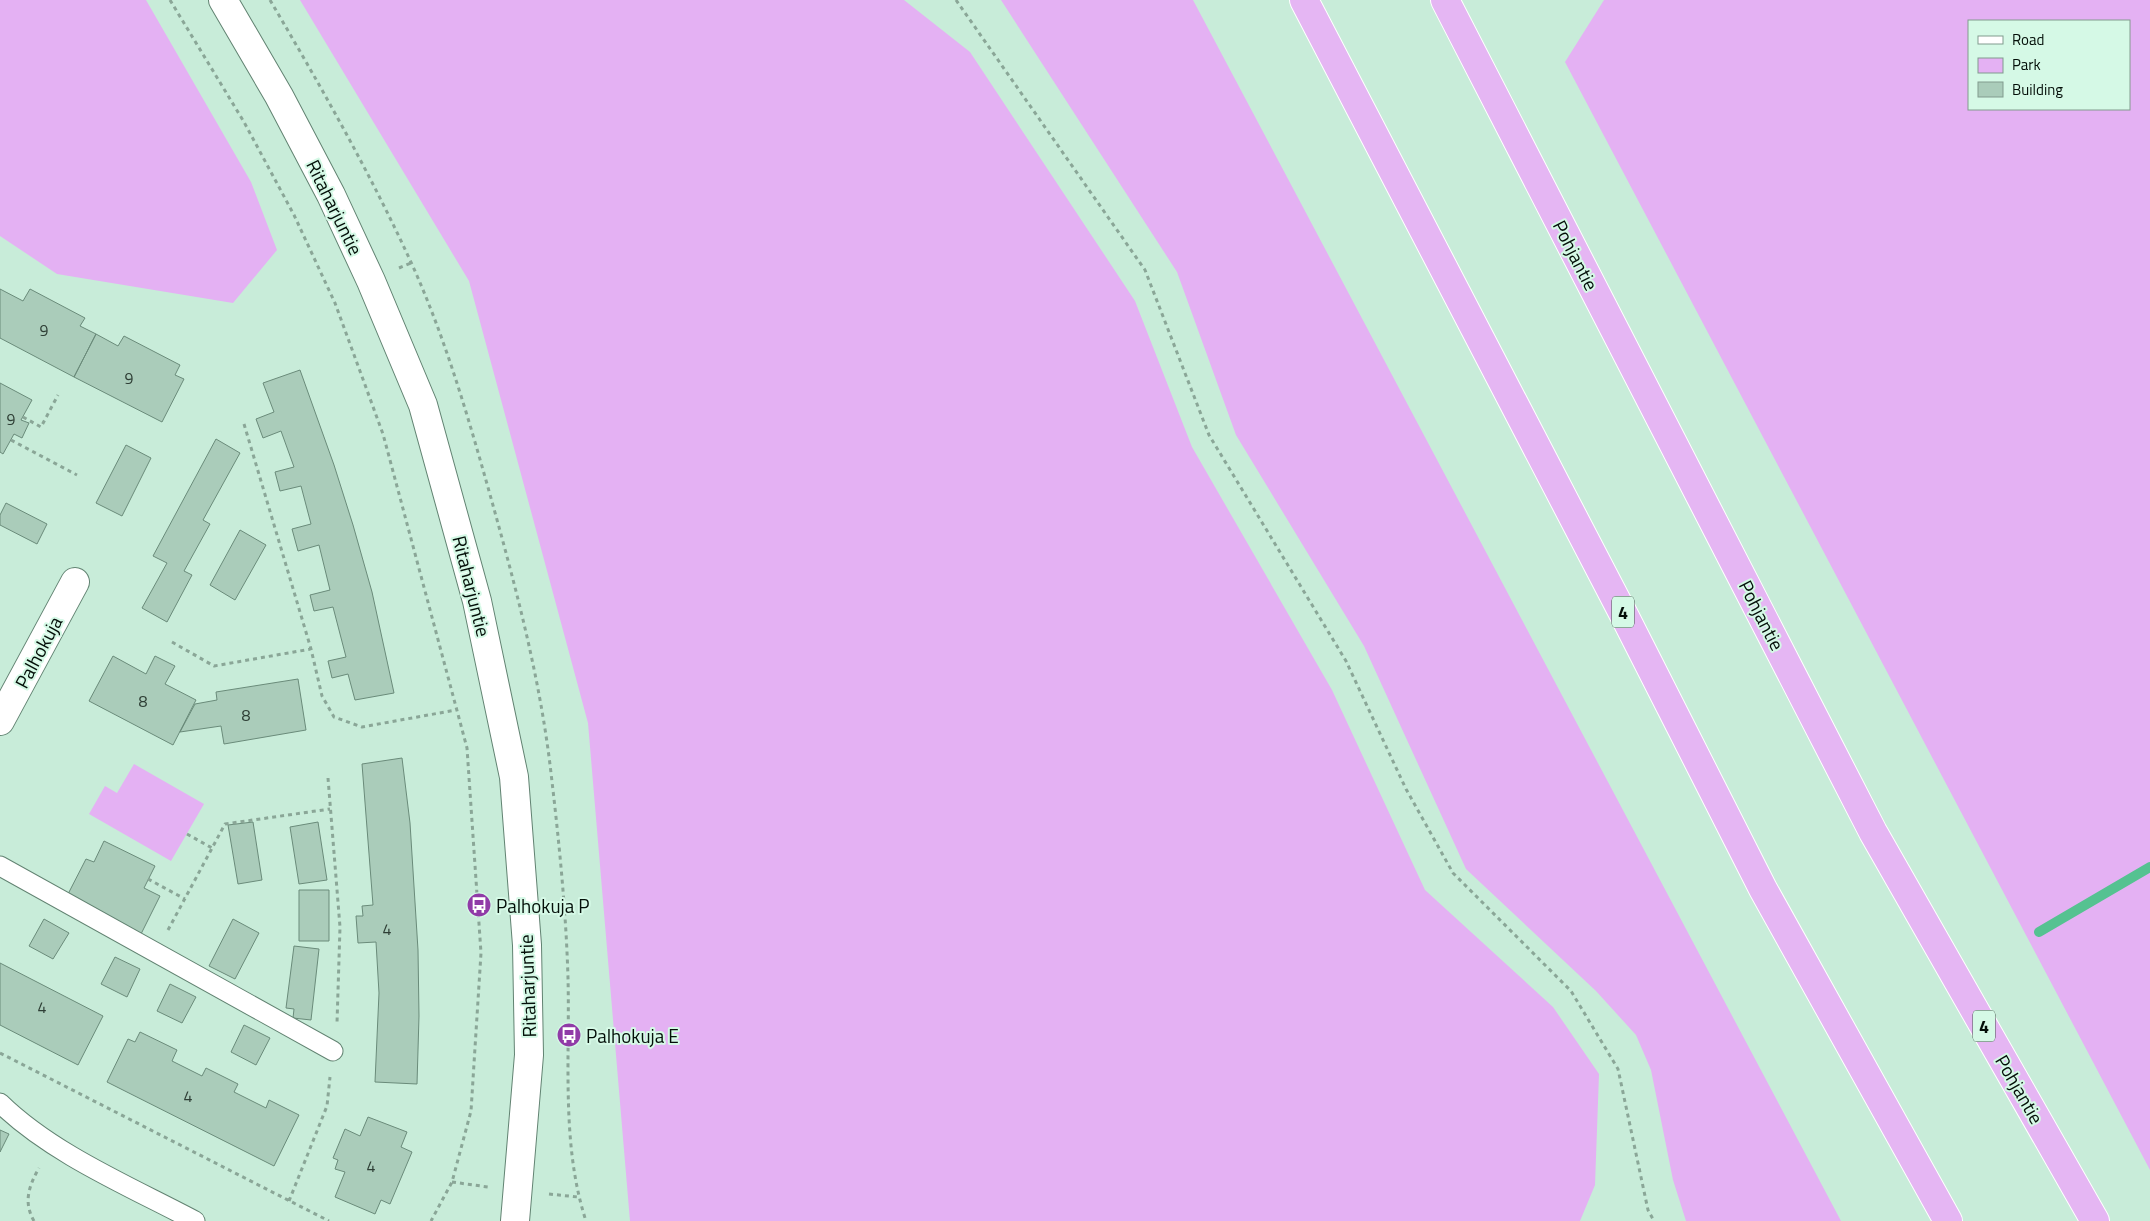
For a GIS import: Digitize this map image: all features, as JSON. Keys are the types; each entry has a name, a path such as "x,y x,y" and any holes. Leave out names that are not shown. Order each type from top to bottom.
{"highway":[{"name":"4","path":"1304,0 1626,617 1763,889 1948,1221"},
{"name":"Pohjantie","path":"1445,0 1873,832 2095,1221"}],"street":[{"name":"Ritaharjuntie","path":"223,0 288,112 331,194 371,281 424,405 477,601 514,778 527,945 529,1055 515,1221"},
{"name":"Palhokuja","path":"0,721 75,582"}],"lane":[{"path":"0,866 333,1051"},
{"path":"0,1102 13,1116 53,1145 195,1221"}],"path":[{"path":"170,0 244,122 294,215 335,303 384,434 467,748 482,953 471,1111 452,1182 431,1221"},
{"path":"956,0 1145,270 1209,435 1346,661 1406,789 1453,873 1571,991 1618,1069 1648,1210 1654,1221"},
{"path":"23,417 41,427 58,395"},
{"path":"244,424 311,649 322,696 334,717 362,728 456,710"},
{"path":"11,440 77,475"},
{"path":"172,642 214,666 311,649"},
{"path":"289,1201 327,1106 338,1010 340,927 328,778"},
{"path":"156,952 225,824 330,809"},
{"path":"187,834 212,848"},
{"path":"148,879 185,899"},
{"path":"0,1053 328,1221"},
{"path":"34,1221 30,1215 28,1187 53,1145"},
{"path":"26,1221 30,1215"}],"green space":[{"path":"0,0 146,0 251,182 277,250 233,303 57,274 0,236"},
{"path":"300,0 904,0 970,52 1135,301 1192,447 1332,690 1425,890 1553,1007 1599,1074 1595,1185 1580,1221 630,1221 588,723 469,281"},
{"path":"1001,0 1193,0 1841,1221 1686,1221 1673,1180 1651,1070 1636,1035 1596,991 1466,869 1364,646 1236,435 1177,272"},
{"path":"1604,0 2150,0 2150,1170 1565,62"},
{"path":"134,764 204,804 171,861 89,814 105,786 117,793"}],"building":[{"path":"0,289 23,301 30,289 85,318 80,326 96,334 74,377 0,338"},
{"path":"96,334 118,346 124,336 180,365 175,375 184,379 162,422 74,377"},
{"path":"300,370 353,525 372,592 394,693 355,700 348,674 332,678 328,661 346,657 333,607 314,611 310,595 330,590 319,545 298,551 292,529 311,524 301,486 280,491 275,472 294,467 281,431 263,438 256,419 274,412 263,383"},
{"path":"0,383 32,400 21,420 29,423 22,438 14,434 3,454 0,452"},
{"path":"216,439 240,453 203,520 210,524 184,571 192,575 167,622 142,608 167,563 153,556"},
{"path":"126,445 151,458 122,516 96,503"},
{"path":"6,503 47,524 37,544 0,525 0,515"},
{"path":"240,530 266,545 235,600 210,585"},
{"path":"113,656 146,674 155,656 175,666 165,684 196,700 173,745 89,701"},
{"path":"298,679 306,730 224,744 221,726 180,732 195,704 217,700 216,692"},
{"path":"402,758 410,823 418,950 417,1084 375,1082 379,993 376,942 358,943 356,916 363,916 362,906 373,905 362,764"},
{"path":"253,822 262,880 238,884 228,825"},
{"path":"318,822 327,880 299,884 290,827"},
{"path":"104,841 155,866 144,888 160,896 141,934 67,896 86,859 94,862"},
{"path":"299,890 329,890 329,941 299,941"},
{"path":"44,919 69,933 53,959 29,946"},
{"path":"233,919 259,933 235,979 209,966"},
{"path":"294,946 319,949 311,1020 293,1018 294,1009 286,1008"},
{"path":"115,957 140,969 127,997 101,984"},
{"path":"0,963 103,1016 78,1065 0,1025"},
{"path":"170,984 196,997 182,1023 157,1011"},
{"path":"244,1025 270,1038 256,1065 231,1052"},
{"path":"140,1032 177,1050 172,1061 202,1076 206,1068 238,1084 234,1092 266,1108 269,1100 299,1115 274,1166 107,1082 128,1039 135,1042"},
{"path":"368,1117 407,1132 401,1147 412,1152 390,1204 381,1200 375,1214 335,1197 345,1172 335,1169 338,1160 333,1158 345,1129 360,1136"},
{"path":"0,1130 9,1134 0,1152"}],"waterway":[{"path":"2039,932 2150,867"}],"place":[{"name":"Palhokuja P","path":"479,905"},
{"name":"Palhokuja E","path":"569,1035"}]}
